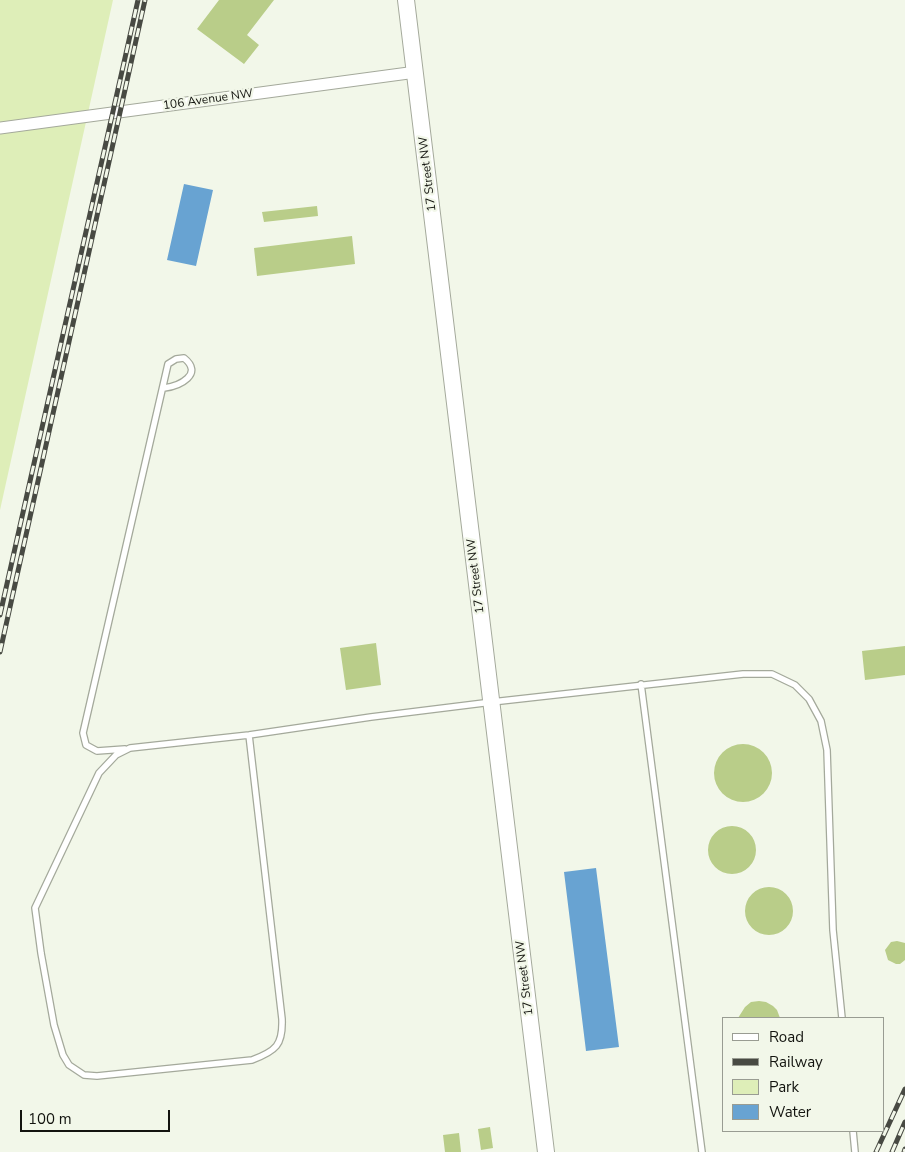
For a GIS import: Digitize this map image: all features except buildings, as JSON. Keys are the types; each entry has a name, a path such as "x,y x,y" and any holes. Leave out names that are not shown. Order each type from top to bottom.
{"main road":[{"name":"17 Street NW","path":"406,0 546,1152"}],"street":[{"name":"106 Avenue NW","path":"0,128 416,72"}],"lane":[{"path":"164,388 186,380 193,370 190,363 184,358 176,359 168,364 83,733 86,745 97,751 130,748 249,735 371,717 641,684 743,674 772,674 795,685 809,699 821,721 827,750 833,930 842,1017"},
{"path":"641,684 702,1152"},
{"path":"130,748 116,754 99,773 35,908 47,989 62,1055 70,1065 84,1075 97,1076 252,1060 277,1046 282,1035 282,1019 249,735"},
{"path":"853,1132 855,1152"}],"green space":[{"path":"0,0 113,0 0,510"}],"water":[{"path":"184,184 213,190 196,266 167,260"},
{"path":"596,868 619,1047 586,1051 564,872"}],"railway":[{"path":"0,615 138,0"},
{"path":"0,652 145,0"},
{"path":"876,1152 905,1089"},
{"path":"892,1152 905,1122"}]}
